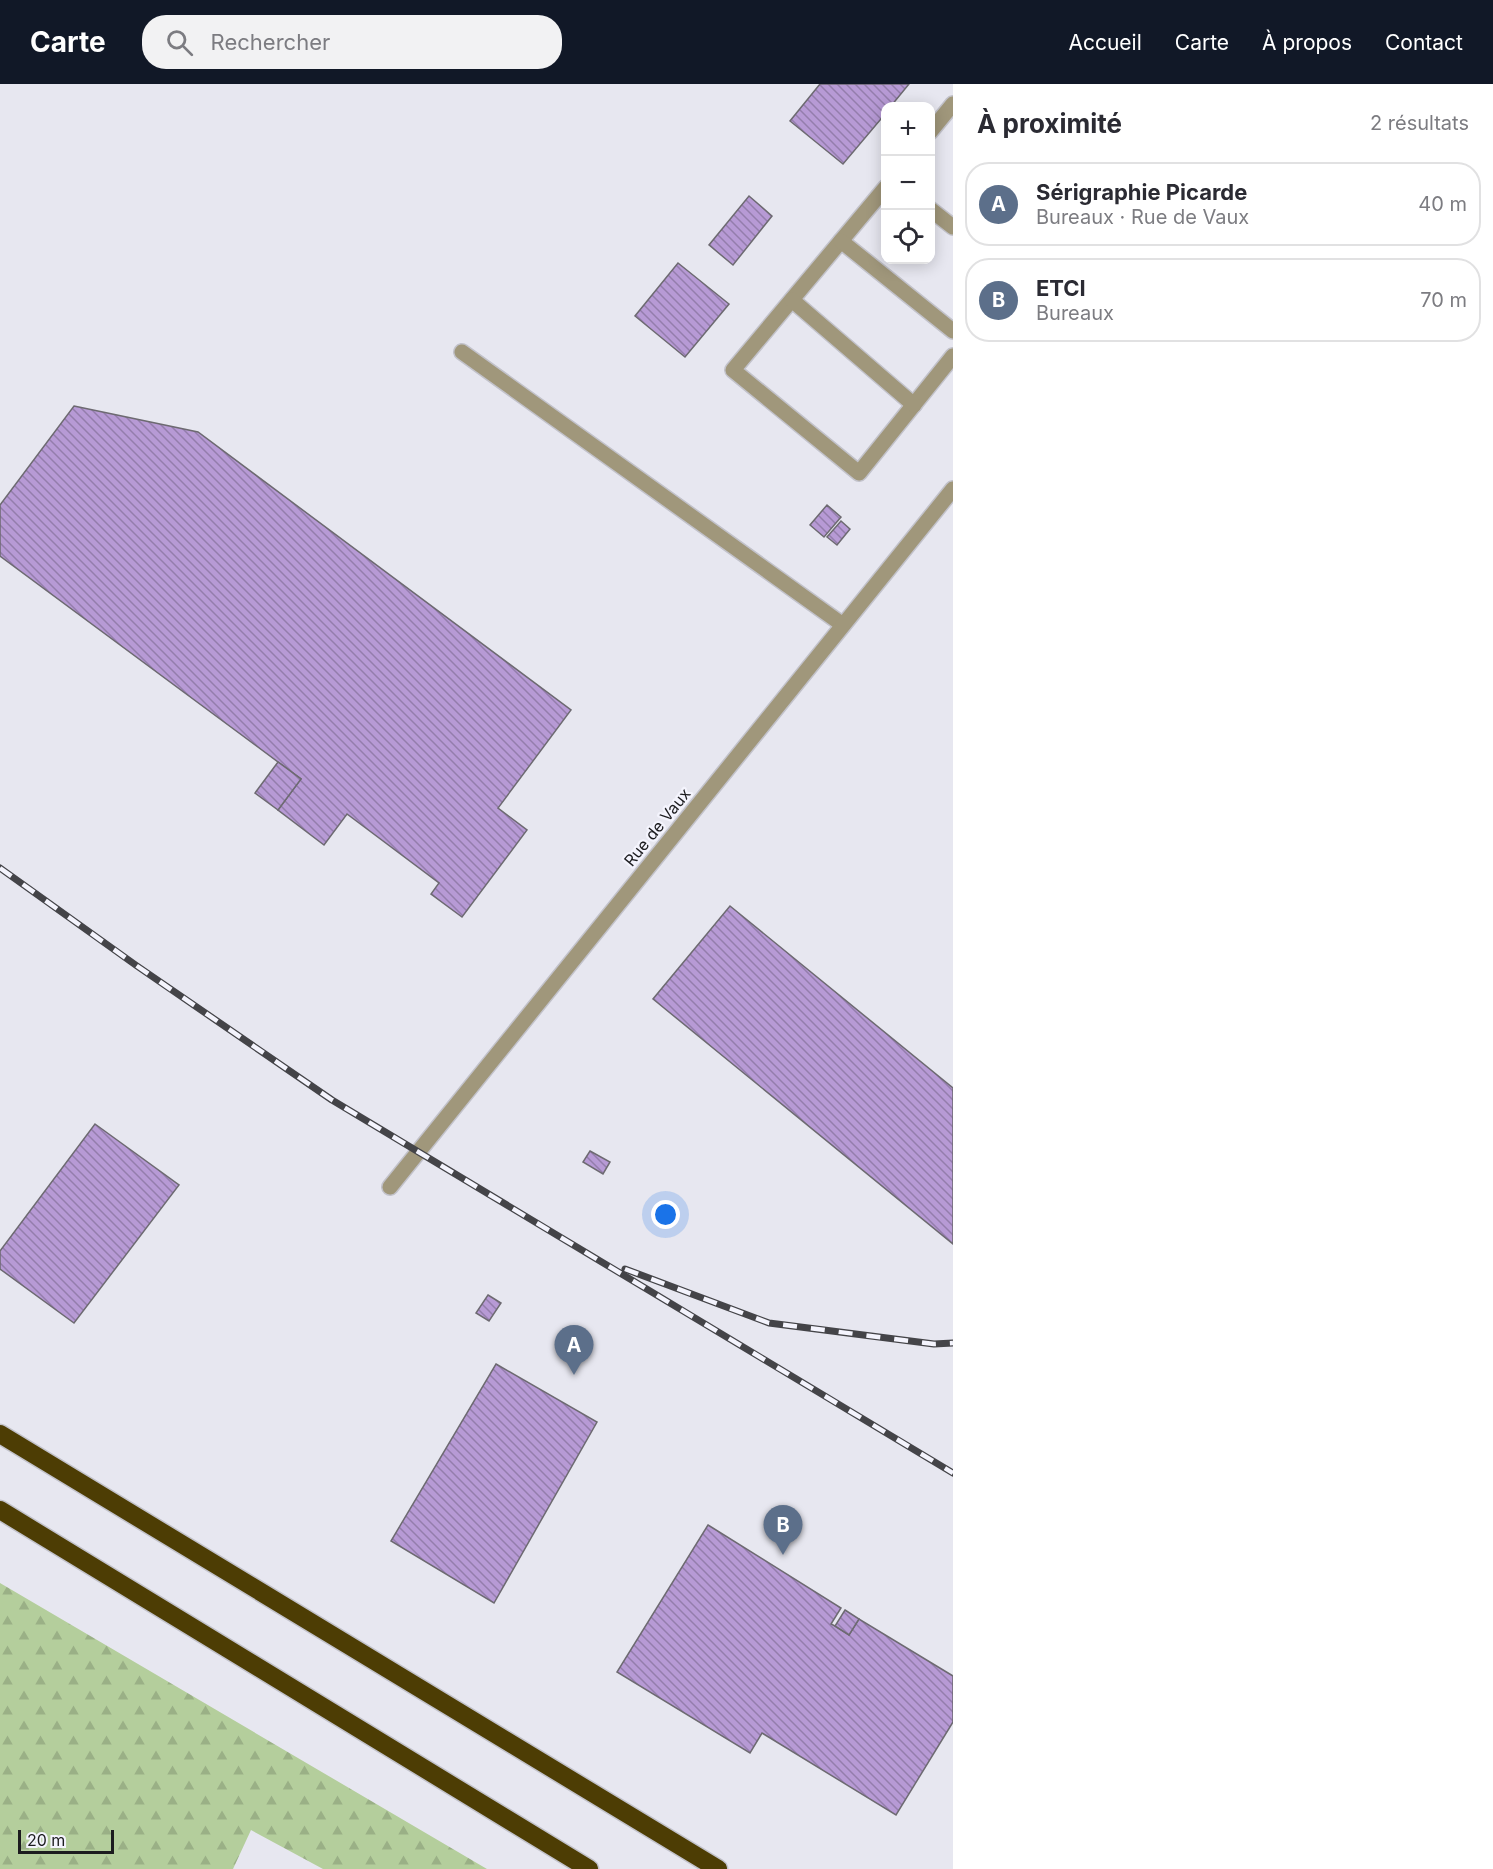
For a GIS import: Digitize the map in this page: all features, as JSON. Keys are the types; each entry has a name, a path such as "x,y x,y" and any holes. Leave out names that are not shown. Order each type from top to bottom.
{"highway":[{"path":"0,1434 718,1869"},
{"path":"0,1510 589,1869"}],"street":[{"path":"935,126 953,104"},
{"path":"881,192 733,370 859,474 953,356"},
{"path":"931,210 953,227"},
{"path":"841,241 953,331"},
{"path":"792,300 914,405"},
{"path":"462,352 843,625"},
{"name":"Rue de Vaux","path":"390,1187 953,489"}],"green space":[{"path":"0,1583 487,1869 323,1869 251,1830 233,1869 0,1869"}],"building":[{"path":"820,84 909,84 894,102 881,102 881,119 843,164 790,121"},
{"path":"749,196 772,216 733,265 709,245"},
{"path":"678,263 729,304 685,357 635,316"},
{"path":"74,406 198,432 571,710 498,808 527,830 462,917 431,894 439,883 347,814 324,845 278,810 301,779 0,556 0,505"},
{"path":"827,505 841,517 824,537 810,525"},
{"path":"841,521 850,529 837,545 827,537"},
{"path":"278,762 301,779 278,810 255,793"},
{"path":"730,906 953,1088 953,1244 653,999"},
{"path":"95,1124 179,1185 74,1323 0,1269 0,1251"},
{"path":"590,1151 610,1162 603,1174 583,1162"},
{"path":"488,1295 501,1303 489,1321 476,1313"},
{"path":"496,1364 597,1422 494,1603 391,1541"},
{"path":"708,1525 841,1608 831,1624 849,1635 859,1619 953,1676 953,1722 896,1815 762,1733 750,1753 617,1672"},
{"path":"845,1610 859,1619 849,1635 835,1626"}],"railway":[{"path":"0,868 137,966 332,1100 953,1473"},
{"path":"625,1269 769,1323 934,1344 953,1343"}],"place":[{"name":"Sérigraphie Picarde","path":"574,1375"},
{"name":"ETCI","path":"783,1555"}]}
